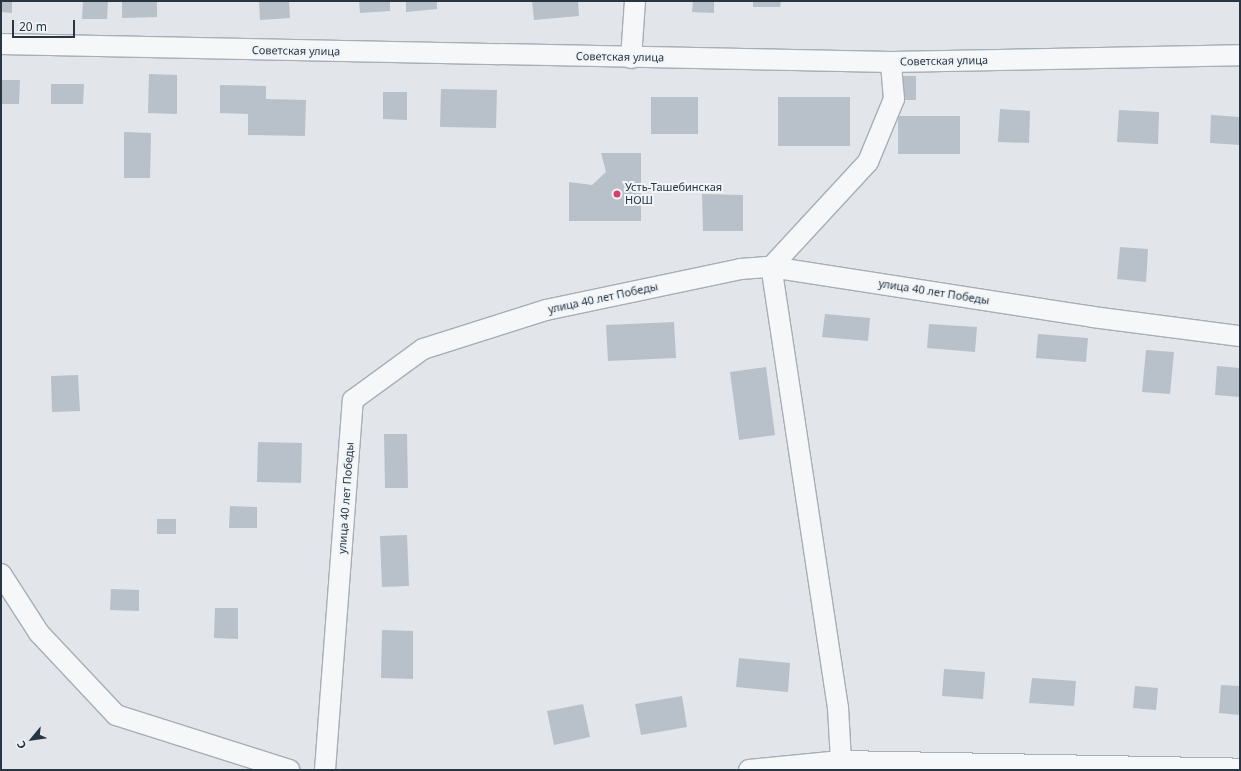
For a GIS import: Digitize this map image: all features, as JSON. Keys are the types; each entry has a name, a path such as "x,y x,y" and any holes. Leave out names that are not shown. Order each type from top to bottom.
{"street":[{"path":"631,58 635,1"},
{"name":"Советская улица","path":"1,44 631,58 891,62 1240,55"},
{"path":"841,761 838,708 771,266 868,162 894,99 891,62"},
{"name":"улица 40 лет Победы","path":"325,770 353,400 423,349 546,310 740,269 771,266 1093,317 1240,336"},
{"path":"1,574 39,633 116,715 288,770"},
{"path":"749,770 841,761 1240,770"}],"building":[{"path":"1,1 12,1 12,13 1,12"},
{"path":"83,1 108,1 107,19 82,19"},
{"path":"122,1 157,1 157,17 122,18"},
{"path":"259,1 289,1 290,18 260,20"},
{"path":"359,1 390,1 390,11 360,13"},
{"path":"406,1 437,1 437,9 406,12"},
{"path":"532,1 578,1 579,16 534,20"},
{"path":"693,1 714,1 714,13 692,12"},
{"path":"753,1 781,1 780,7 753,7"},
{"path":"149,74 177,75 177,114 148,113"},
{"path":"898,76 916,76 916,100 898,100"},
{"path":"1,80 20,80 19,104 1,104"},
{"path":"51,84 84,84 83,104 51,104"},
{"path":"220,85 266,86 266,99 306,100 305,136 248,135 248,114 220,113"},
{"path":"441,89 497,90 496,128 440,127"},
{"path":"383,92 407,92 407,120 383,119"},
{"path":"651,97 698,97 698,134 651,134"},
{"path":"778,97 850,97 850,146 778,146"},
{"path":"1000,109 1030,111 1029,143 998,142"},
{"path":"1119,110 1159,112 1158,144 1117,142"},
{"path":"1211,115 1240,117 1240,145 1210,143"},
{"path":"898,116 960,116 960,154 898,154"},
{"path":"124,132 151,133 150,178 124,178"},
{"path":"601,153 641,153 641,221 569,221 569,182 592,185 606,172"},
{"path":"702,194 743,195 743,231 703,231"},
{"path":"1120,247 1148,249 1146,282 1117,279"},
{"path":"825,314 870,318 868,341 822,337"},
{"path":"674,322 676,358 608,361 606,325"},
{"path":"929,324 977,327 975,352 927,348"},
{"path":"1038,334 1088,338 1086,362 1036,358"},
{"path":"1146,350 1174,352 1170,394 1142,392"},
{"path":"1217,366 1240,368 1240,397 1215,395"},
{"path":"766,367 775,435 739,440 730,372"},
{"path":"78,375 80,411 52,412 51,376"},
{"path":"384,434 407,434 408,488 385,488"},
{"path":"258,442 302,443 301,483 257,482"},
{"path":"230,506 257,507 257,528 229,528"},
{"path":"157,519 176,519 176,534 157,534"},
{"path":"407,535 409,586 382,587 380,536"},
{"path":"111,589 139,590 139,611 110,610"},
{"path":"215,608 238,608 238,639 214,638"},
{"path":"382,630 413,631 413,679 381,678"},
{"path":"739,658 790,663 788,692 736,687"},
{"path":"944,669 985,672 983,699 942,696"},
{"path":"1032,678 1076,681 1074,706 1029,703"},
{"path":"1221,685 1240,686 1240,715 1219,713"},
{"path":"1135,686 1158,688 1156,710 1133,708"},
{"path":"682,696 687,727 641,735 635,704"},
{"path":"583,704 590,737 554,745 547,711"}],"place":[{"name":"Усть-Ташебинская НОШ","path":"617,194"}]}
